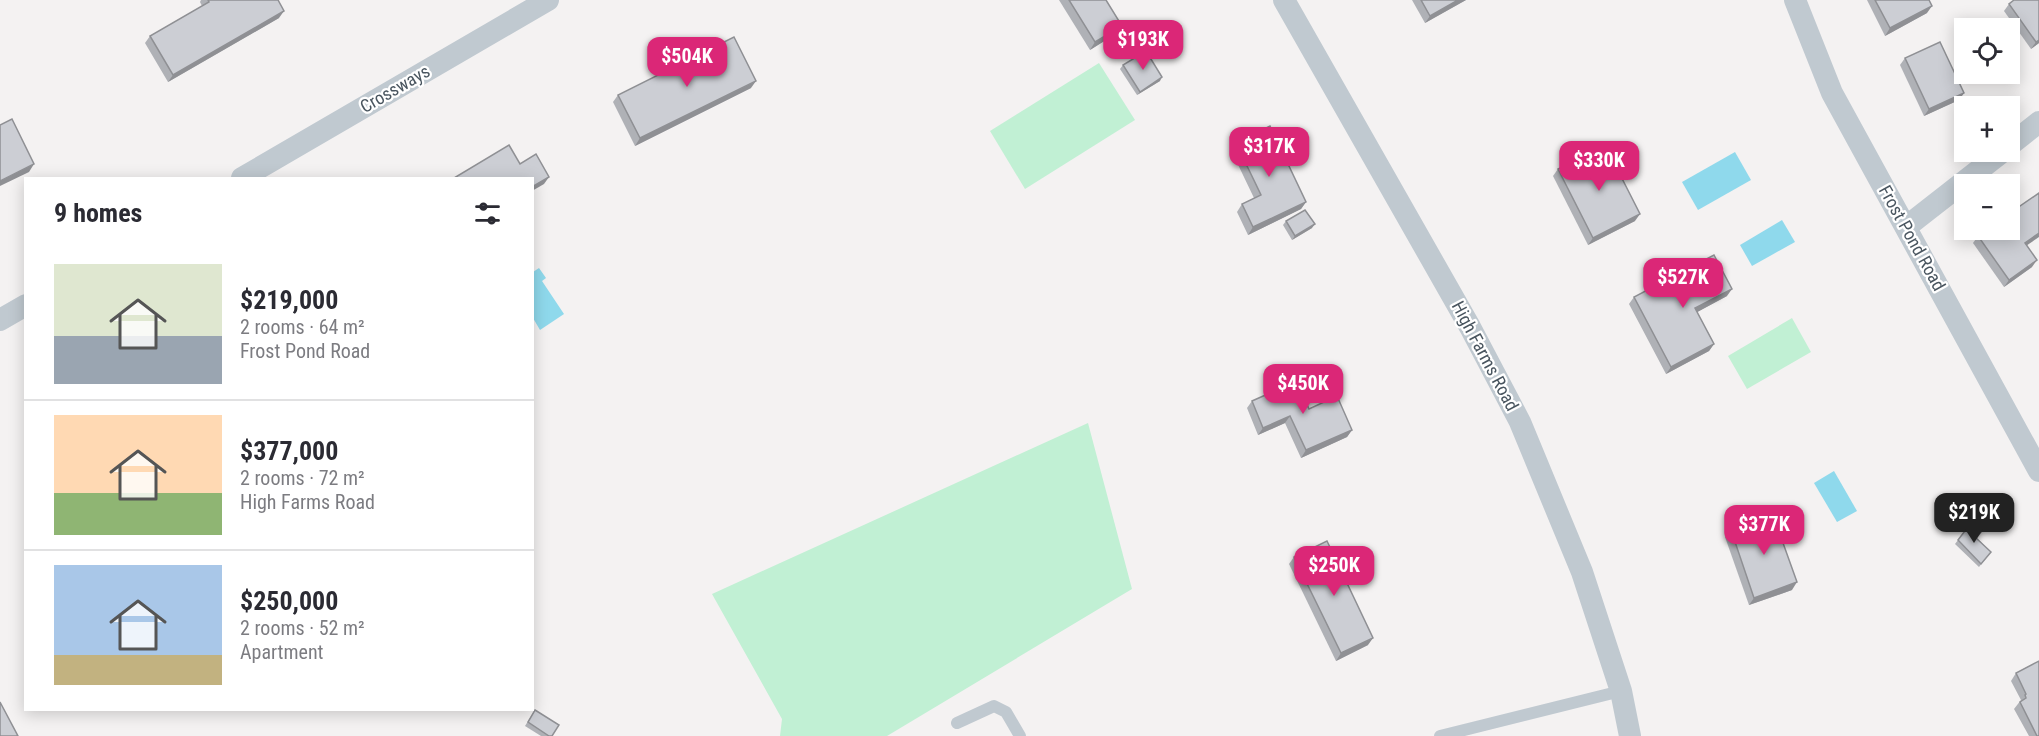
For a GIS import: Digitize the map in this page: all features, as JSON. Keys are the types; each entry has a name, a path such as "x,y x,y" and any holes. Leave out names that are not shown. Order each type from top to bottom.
{"street":[{"name":"Crossways","path":"244,177 548,0"},
{"name":"High Farms Road","path":"1284,0 1470,327 1520,422 1582,572 1621,691 1630,736"},
{"name":"Frost Pond Road","path":"1795,0 1832,93 2039,471"},
{"path":"2020,137 2039,122"},
{"path":"1906,227 1989,162"},
{"path":"0,320 24,306"}],"lane":[{"path":"1440,736 1621,691"},
{"path":"957,723 994,706 1006,712 1020,736"}],"green space":[{"path":"1099,63 1135,120 1025,189 990,131"},
{"path":"1792,318 1811,352 1747,389 1728,356"},
{"path":"1088,423 1132,589 887,736 780,736 782,719 712,594"}],"water":[{"path":"1735,152 1751,180 1698,210 1682,182"},
{"path":"1782,220 1795,242 1752,266 1740,245"},
{"path":"539,268 546,278 542,281 564,314 540,330 534,320 534,271"},
{"path":"1834,471 1857,511 1837,522 1814,483"}],"building":[{"path":"208,0 278,0 284,11 173,75 150,36 209,2"},
{"path":"1069,0 1106,0 1122,26 1095,42"},
{"path":"1421,0 1458,0 1430,16"},
{"path":"1875,0 1929,0 1932,6 1890,28"},
{"path":"2014,0 2039,0 2039,40 2036,42 2009,4"},
{"path":"734,37 756,81 640,138 618,95"},
{"path":"1940,42 1954,72 1954,84 1960,84 1964,93 1929,109 1905,58"},
{"path":"1146,51 1162,77 1140,92 1123,65"},
{"path":"12,119 34,164 0,181 0,125"},
{"path":"1270,126 1306,202 1253,227 1242,204 1261,195 1236,143"},
{"path":"509,145 520,164 536,154 549,177 534,186 534,177 456,177"},
{"path":"1605,145 1640,214 1593,238 1558,169"},
{"path":"2039,193 2039,233 2025,243 2037,260 2009,280 1981,240 2020,240 2020,206"},
{"path":"1305,210 1315,224 1295,236 1286,221"},
{"path":"1714,255 1732,289 1695,308 1714,344 1671,367 1634,297"},
{"path":"1297,381 1309,409 1337,396 1352,430 1306,450 1290,416 1263,428 1252,401"},
{"path":"1773,515 1797,582 1754,598 1731,530"},
{"path":"1971,523 1981,532 1976,538 1991,552 1981,564 1958,540"},
{"path":"1327,541 1373,638 1341,653 1294,557"},
{"path":"2039,661 2039,736 2037,736 2020,702 2026,698 2026,694 2016,673"},
{"path":"0,702 18,736 0,736"},
{"path":"535,710 559,725 552,736 528,722"}]}
